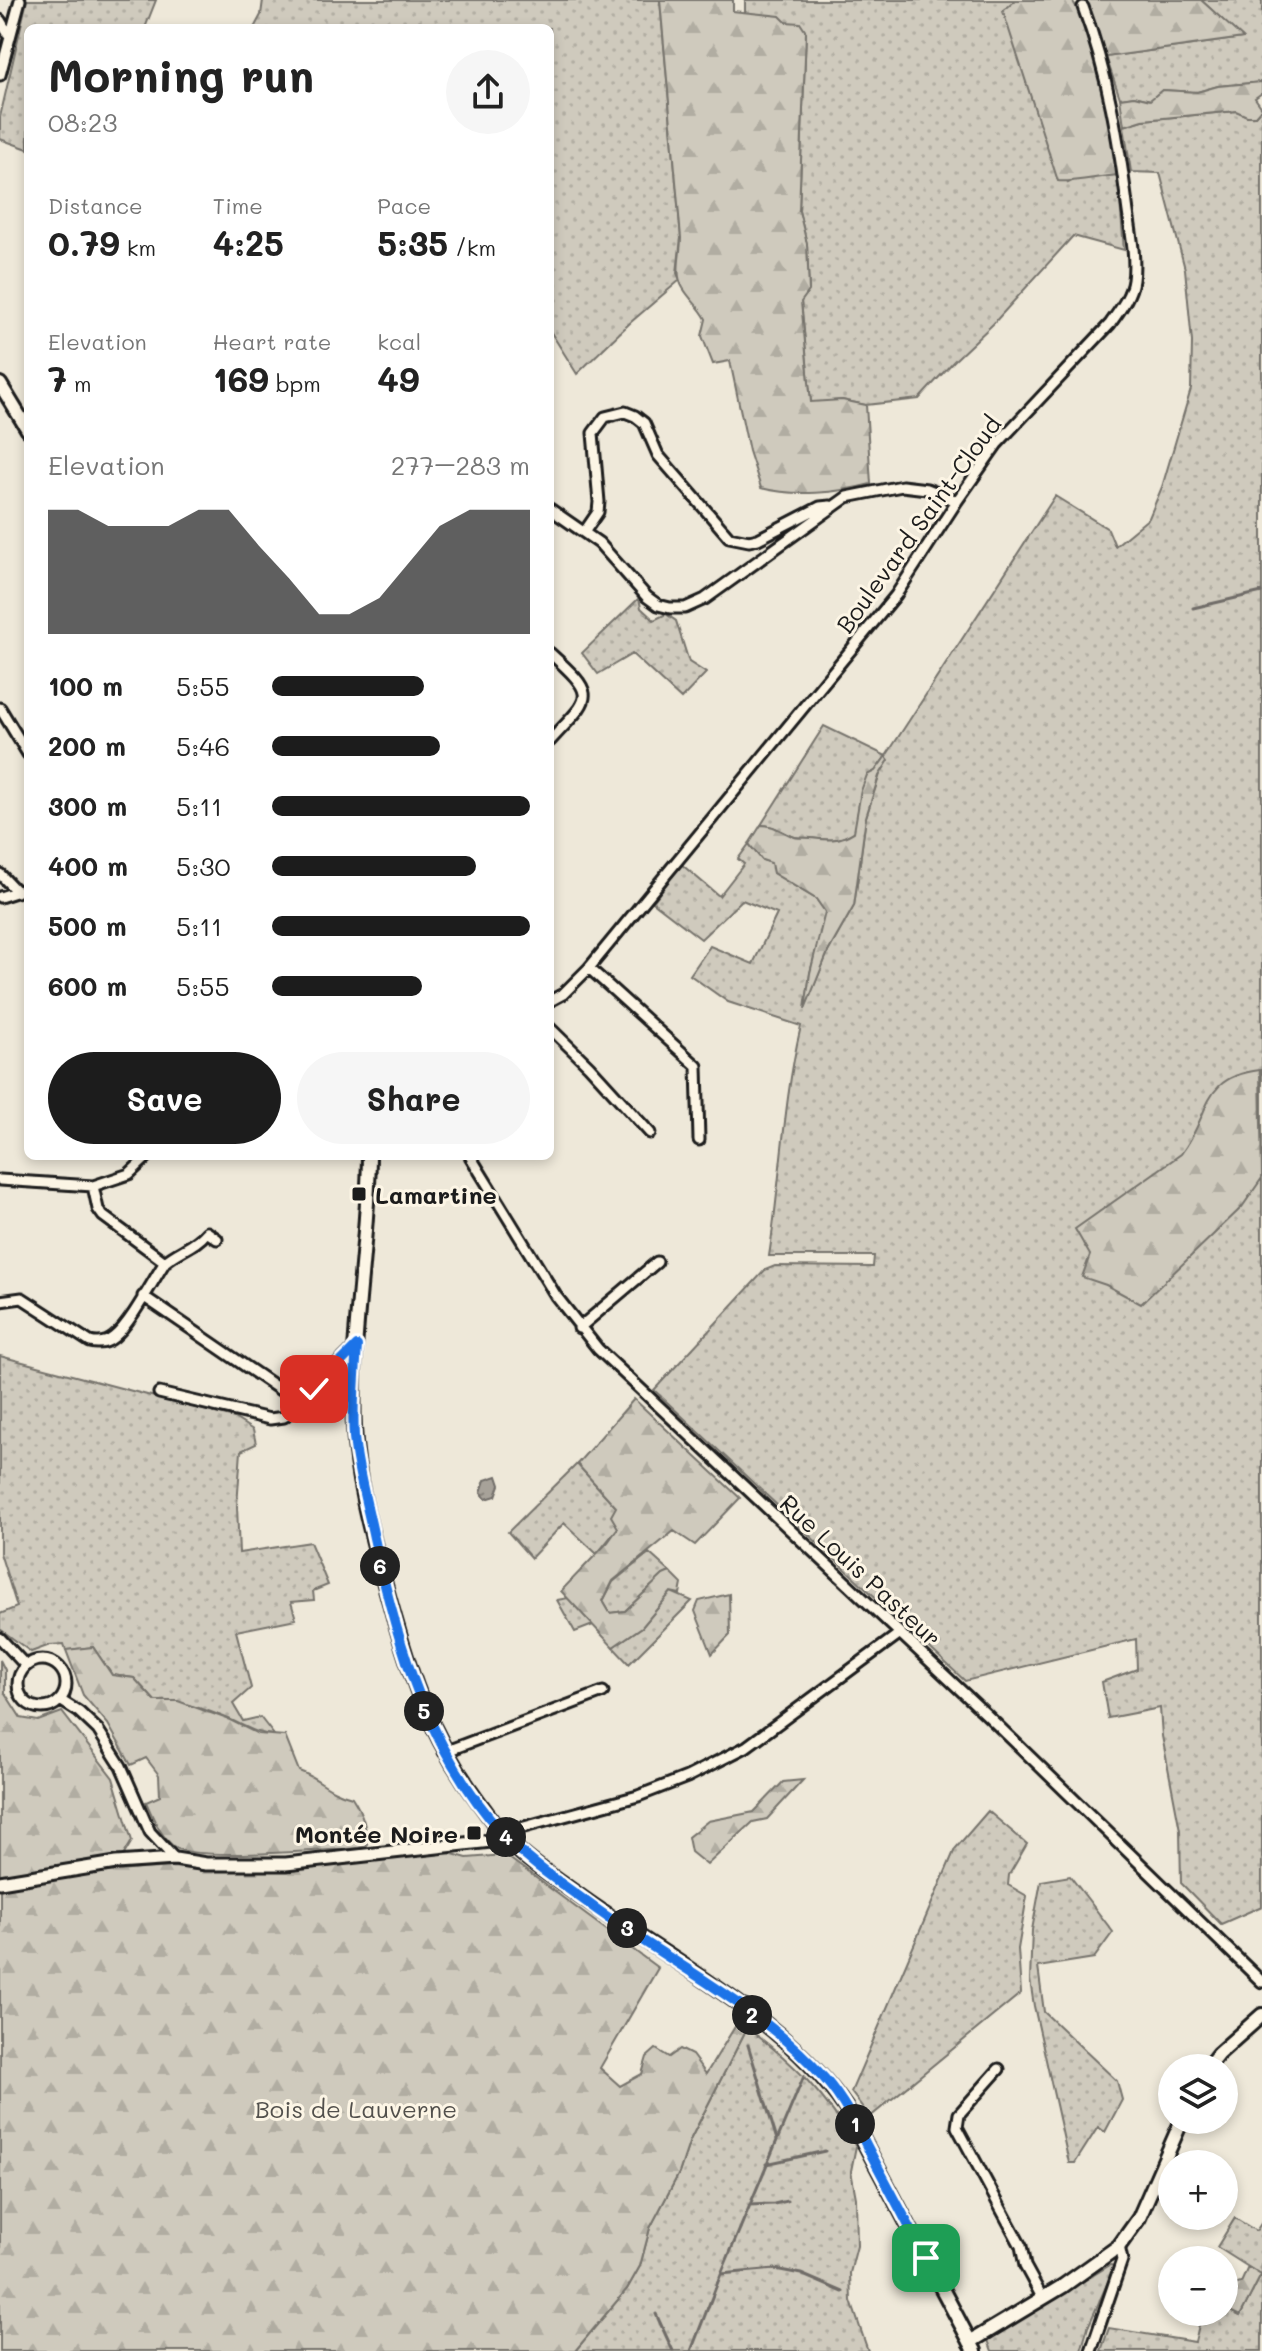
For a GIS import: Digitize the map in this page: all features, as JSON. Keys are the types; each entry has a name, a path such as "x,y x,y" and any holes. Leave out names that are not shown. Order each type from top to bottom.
{"main road":[{"path":"0,384 24,423"},
{"path":"369,1160 354,1424 362,1485 379,1563 409,1671 444,1752 502,1833 520,1852 596,1909 656,1946 787,2042 824,2078 846,2108 973,2347 1119,2246 1144,2208 1176,2134"},
{"path":"1218,2054 1262,2015"}],"street":[{"path":"0,75 20,0"},
{"name":"Boulevard Saint-Cloud","path":"554,999 589,968 896,595 997,444 1110,324 1125,302 1133,282 1133,252 1111,104 1099,51 1083,7"},
{"path":"0,20 10,37"},
{"path":"585,531 598,512 599,502 593,433 605,417 625,412 644,423 658,455 729,537 749,541 758,539 820,507 832,508"},
{"path":"554,512 585,531 613,557 647,597 670,608 685,608 705,599 847,497 902,486 927,489 957,501"},
{"path":"554,657 580,681 584,700 581,708 554,737"},
{"path":"0,708 24,747"},
{"path":"0,874 17,892"},
{"path":"0,897 24,889"},
{"path":"589,968 697,1066 699,1140"},
{"path":"554,1032 650,1133"},
{"path":"0,1180 93,1186 129,1174 144,1160"},
{"name":"Rue Louis Pasteur","path":"472,1160 556,1296 579,1328 617,1368 987,1715 1262,1982"},
{"path":"93,1186 98,1209 103,1216 165,1262"},
{"path":"0,1301 22,1298 97,1344 114,1338 165,1262 199,1243 207,1232 217,1239"},
{"path":"579,1328 657,1262"},
{"path":"143,1296 286,1396 299,1399"},
{"path":"159,1393 270,1419 284,1417 299,1403 299,1399 314,1389 357,1346"},
{"path":"0,1882 116,1863 175,1859 206,1864 286,1864 491,1841 502,1833 638,1796 729,1757 899,1634"},
{"path":"0,1638 26,1666"},
{"path":"47,1660 60,1668 66,1681 60,1700 44,1708 36,1707 23,1698 18,1682 26,1666 47,1660"},
{"path":"444,1752 603,1692"},
{"path":"60,1700 98,1730 121,1766 150,1832 175,1859"},
{"path":"999,2069 959,2114 957,2127 1021,2246 1025,2266 1043,2299"},
{"path":"1091,2351 1122,2260 1119,2246"}],"green space":[{"path":"27,0 156,0 147,24 24,24 24,148 0,139 0,117"},
{"path":"263,0 660,0 681,238 677,273 680,280 577,374 554,337 554,24 256,24"},
{"path":"660,0 733,0 733,11 780,16 786,22 800,23 806,32 799,211 807,244 809,291 801,302 811,402 842,400 866,405 871,484 816,493 761,488 749,451 730,361 713,364 702,336 706,319 680,282 681,238"},
{"path":"745,0 1016,0 1013,1 1068,183 1078,178 1118,175 1124,250 1073,236 919,399 866,405 842,400 811,403 801,301 809,290 807,244 799,211 806,32 786,22 745,14"},
{"path":"1016,0 1072,0 1083,20 1098,62 1118,175 1058,181 1003,11"},
{"path":"1085,0 1201,0 1243,38 1106,57"},
{"path":"1201,0 1262,0 1262,82 1218,86 1197,92 1162,90 1151,100 1134,96 1120,98 1106,57 1242,38"},
{"path":"1262,82 1262,93 1255,98 1262,108 1255,116 1236,111 1143,120 1124,126 1120,98 1134,96 1150,100 1162,90 1197,92 1218,86"},
{"path":"1262,108 1262,1906 1221,1924 1181,1883 1180,1830 1162,1736 1160,1708 1108,1718 1102,1682 1137,1669 1136,1639 965,1681 654,1390 765,1270 775,1266 873,1267 874,1256 769,1256 790,1083 801,1026 728,1002 690,975 710,946 753,964 777,914 742,900 701,939 653,902 681,864 719,896 744,864 738,859 749,844 762,860 772,863 773,873 816,899 826,912 810,973 806,1005 828,952 854,906 866,817 886,756 1055,496 1108,529 1115,546 1149,518 1162,487 1191,389 1192,342 1185,269 1160,173 1131,172 1124,126 1143,120 1237,111 1255,116"},
{"path":"639,598 641,608 654,620 666,614 676,621 689,662 706,673 681,699 632,654 598,674 582,653"},
{"path":"824,726 886,756 861,791 855,831 849,835 833,839 799,838 761,825"},
{"path":"886,756 889,760 879,776 866,817 854,906 828,952 805,1009 825,912 816,899 773,873 771,863 762,860 749,844 761,825 799,838 833,840 854,832 867,775 875,771"},
{"path":"1260,1070 1262,1178 1242,1207 1141,1304 1106,1285 1082,1277 1090,1255 1075,1229 1181,1154 1209,1100 1226,1080"},
{"path":"0,1356 234,1418 253,1430 256,1444 241,1451 237,1506 239,1553 310,1542 328,1585 313,1591 314,1600 291,1602 296,1619 236,1631 251,1688 233,1704 243,1721 260,1717 274,1735 257,1732 194,1706 155,1701 134,1678 112,1675 93,1647 66,1650 64,1644 50,1645 31,1652 0,1629 0,1614 17,1607 0,1553"},
{"path":"634,1399 740,1498 695,1545 674,1531 613,1581 603,1601 610,1613 625,1611 670,1572 682,1584 680,1594 671,1592 642,1627 613,1647 561,1591 618,1528 611,1516 616,1507 577,1464"},
{"path":"577,1464 617,1508 618,1528 597,1554 564,1523 531,1558 508,1532"},
{"path":"649,1553 670,1572 625,1611 610,1613 603,1601 613,1582"},
{"path":"671,1592 692,1601 629,1664 613,1647 642,1627"},
{"path":"729,1594 730,1635 712,1654 695,1611 699,1601"},
{"path":"568,1598 593,1625 575,1632 557,1600"},
{"path":"93,1647 112,1675 134,1678 155,1701 178,1701 258,1734 285,1736 299,1771 336,1792 352,1797 364,1821 367,1848 210,1854 176,1848 162,1833 146,1802 160,1796 159,1775 146,1758 131,1765 108,1724 83,1695 66,1650"},
{"path":"0,1660 5,1670 5,1693 21,1718 38,1721 62,1712 113,1778 132,1841 123,1856 0,1876"},
{"path":"803,1780 767,1819 753,1822 707,1865 691,1852 688,1837 708,1821 754,1812 783,1782"},
{"path":"988,1811 1027,1844 1009,1875 1008,1885 1027,1896 1018,1949 1021,1993 870,2117 851,2092 955,1849"},
{"name":"Bois de Lauverne","path":"449,1853 467,1858 505,1855 658,1968 600,2068 620,2086 642,2074 647,2057 656,2049 669,2057 680,2049 692,2055 706,2074 739,2020 747,2028 690,2140 679,2173 650,2228 640,2266 627,2289 575,2351 0,2351 0,1888 85,1874 141,1869 174,1867 207,1871 296,1868"},
{"path":"1070,1876 1113,1932 1094,1958 1038,1967 1044,2012 1117,2081 1122,2100 1105,2132 1098,2127 1075,2163 1069,2163 1030,1980 1032,1930 1041,1881"},
{"path":"747,2028 808,2081 856,2146 851,2171 856,2198 857,2246 850,2273 851,2301 868,2351 575,2351 627,2289 640,2266 650,2228 679,2173 690,2140"},
{"path":"1238,2220 1256,2231 1262,2222 1262,2351 1101,2351 1109,2328 1195,2342 1199,2326 1238,2326 1238,2315 1261,2275 1238,2260 1238,2246 1218,2246 1228,2230 1238,2230"},
{"path":"1110,2265 1115,2266 1088,2327 1081,2351 992,2351 988,2340"},
{"path":"1248,2267 1261,2275 1240,2316 1238,2284"}],"water":[{"path":"497,1476 500,1485 496,1496 486,1499 481,1492 485,1480"}],"waterway":[{"path":"1193,608 1262,592"},
{"path":"748,2045 777,2140"},
{"path":"691,2351 804,2076"},
{"path":"766,2164 825,2151"},
{"path":"749,2205 787,2201"},
{"path":"721,2274 775,2269 801,2274 843,2292"},
{"path":"656,2314 673,2351"}],"place":[{"name":"Lamartine","path":"359,1194"},
{"name":"Montée Noire","path":"474,1833"}],"route":[{"path":"314,1389 357,1346 355,1442 379,1563 418,1698 444,1752 464,1783 520,1852 596,1909 656,1946 751,2015 787,2042 824,2078 846,2108 926,2258"}]}
